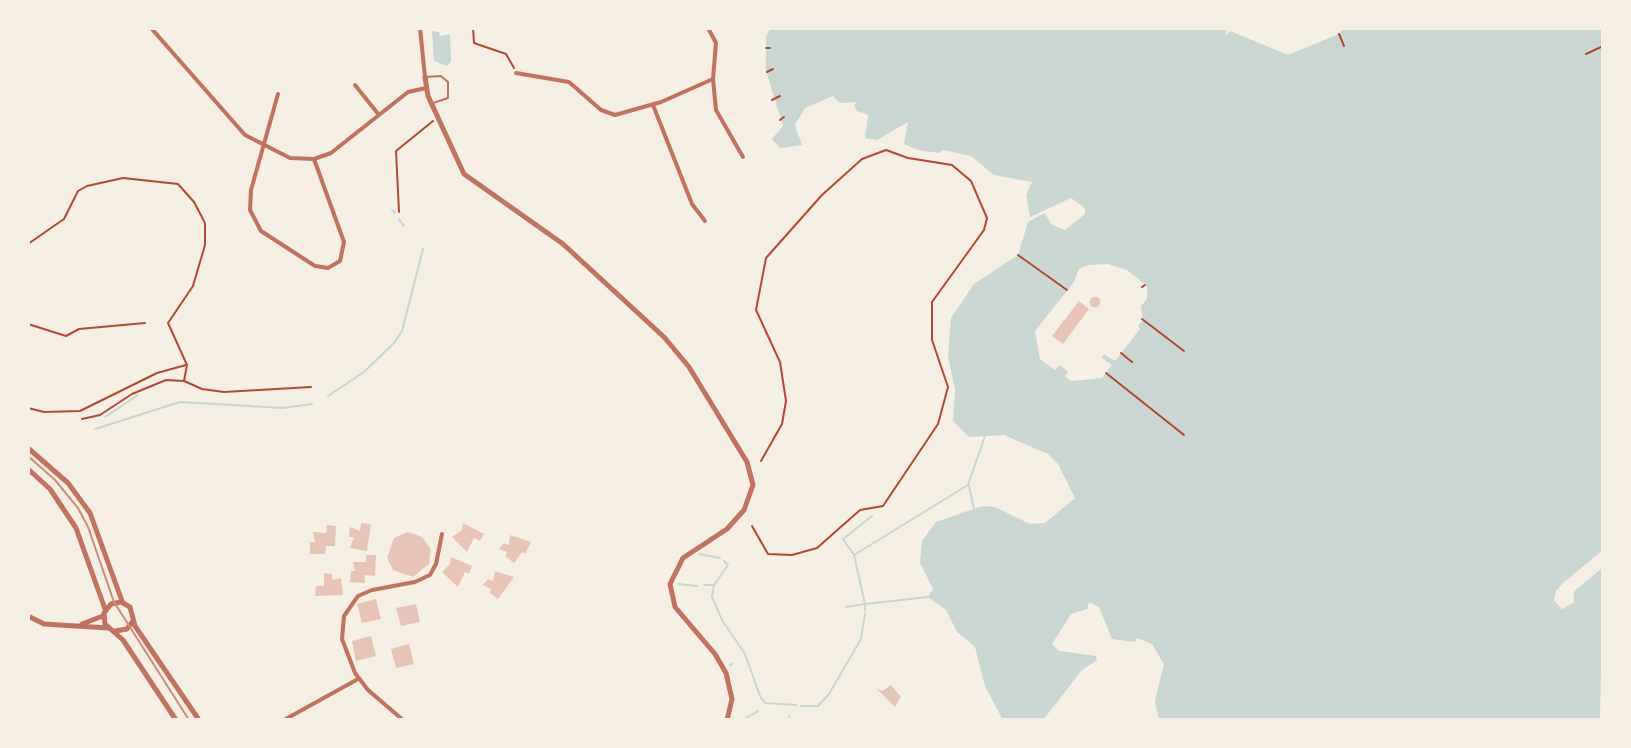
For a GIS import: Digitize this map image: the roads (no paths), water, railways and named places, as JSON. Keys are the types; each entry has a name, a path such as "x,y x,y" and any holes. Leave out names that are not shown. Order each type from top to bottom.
{"street":[{"path":"151,28 245,135 290,158 314,159 336,151 408,92 426,88"},
{"path":"420,28 426,88 431,104 469,179 531,219 580,258 678,352 751,470 752,492 739,516 683,558 670,584 675,607 715,654 726,673 732,699 727,720"},
{"path":"708,28 716,48 713,79 716,110 743,157"},
{"path":"516,73 569,82 610,115 653,105 713,79"},
{"path":"355,85 379,115"},
{"path":"278,94 250,200 256,224 315,266 328,268 340,261 344,242 314,159"},
{"path":"653,105 692,204 705,221"},
{"path":"30,450 68,483 90,513 123,602 132,609 133,620 199,720"},
{"path":"28,469 50,489 76,528 111,630 176,720"},
{"path":"403,720 358,679 342,639 344,616 350,605 372,590 415,582 430,575 436,564 442,534"},
{"path":"78,625 104,613 112,603 123,602"},
{"path":"28,616 44,624 111,630 127,629 133,620"},
{"path":"284,720 358,679"}],"lane":[{"path":"425,77 441,76 448,82 448,98 431,104"}],"waterway":[{"path":"392,210 395,213"},
{"path":"399,219 404,226"},
{"path":"328,396 364,372 395,342 402,331 423,249"},
{"path":"105,417 138,395"},
{"path":"95,429 180,402 283,408 312,404"},
{"path":"854,555 968,485 985,436"},
{"path":"969,486 974,509"},
{"path":"846,607 865,604 854,555 843,539 872,516"},
{"path":"699,554 720,558"},
{"path":"724,561 728,565 714,585 712,597 722,620 745,654 765,703 796,705"},
{"path":"678,584 697,586"},
{"path":"704,585 714,585"},
{"path":"865,611 865,604 928,597"},
{"path":"801,706 818,706 829,694 861,639 865,614"},
{"path":"746,718 758,711"},
{"path":"789,716 790,720"}],"tram line":[{"path":"28,456 55,480 78,508 88,527 114,602 189,720"}]}
